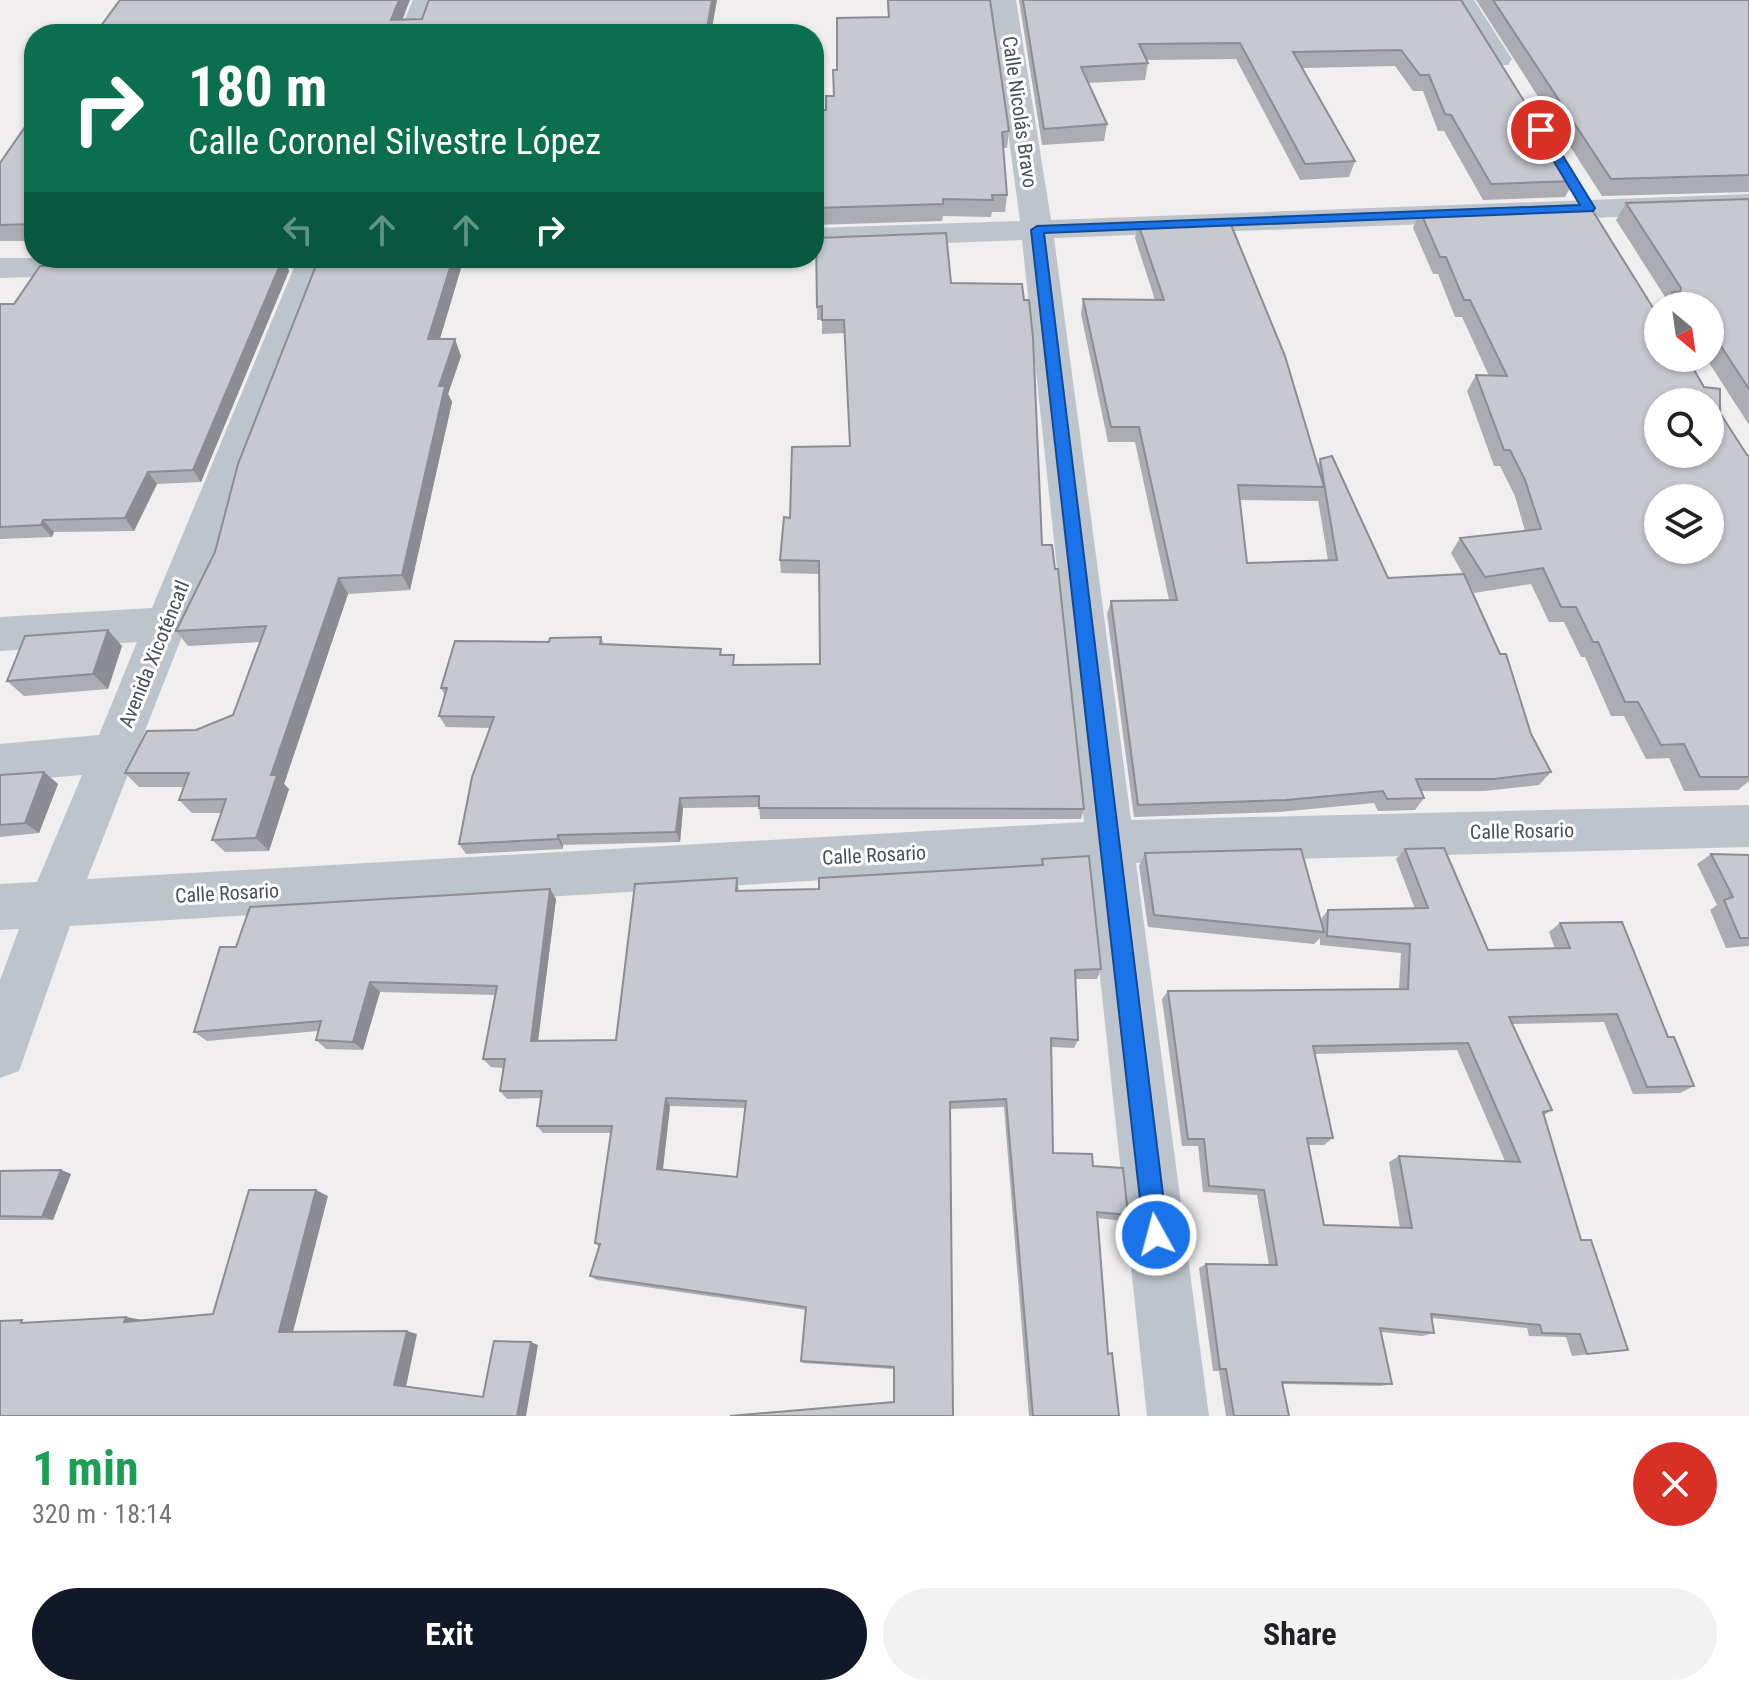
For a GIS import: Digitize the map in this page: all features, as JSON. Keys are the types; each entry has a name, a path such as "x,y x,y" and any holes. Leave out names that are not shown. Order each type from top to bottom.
{"street":[{"path":"415,24 426,0"},
{"name":"Calle Nicolás Bravo","path":"1003,0 1037,230 1178,1416"},
{"path":"1461,0 1509,78"},
{"path":"824,238 1749,203"},
{"path":"0,268 24,267"},
{"name":"Avenida Xicoténcatl","path":"0,1052 53,903 310,268"},
{"path":"0,634 166,624"},
{"path":"0,763 114,753"},
{"name":"Calle Rosario","path":"0,907 1108,842 1749,826"}],"building":[{"path":"120,0 399,0 391,20 422,19 429,0 712,0 708,24 102,24"},
{"path":"888,0 990,0 1009,131 1002,132 1007,195 992,195 993,200 943,199 943,204 824,208 824,110 826,96 834,96 837,18 889,17"},
{"path":"1023,0 1461,0 1574,181 1491,184 1451,115 1445,114 1429,75 1420,75 1401,50 1293,52 1355,161 1305,164 1240,43 1139,44 1148,63 1081,67 1107,124 1044,129"},
{"path":"1493,0 1749,0 1749,175 1611,179"},
{"path":"24,128 24,224 0,225 0,163"},
{"path":"1749,199 1749,389 1724,351 1724,292 1680,292 1681,288 1626,203"},
{"path":"1589,205 1644,293 1644,372 1695,372 1704,387 1712,388 1644,388 1644,468 1724,468 1724,419 1749,456 1749,777 1700,777 1684,744 1661,745 1638,702 1625,702 1598,642 1593,642 1576,607 1561,607 1543,568 1485,577 1460,538 1541,529 1525,480 1510,450 1504,450 1476,375 1507,376 1470,300 1464,300 1446,257 1440,257 1420,211"},
{"path":"1229,220 1285,356 1324,487 1238,485 1247,563 1337,560 1320,459 1332,456 1388,578 1464,574 1500,654 1506,654 1531,734 1551,772 1494,779 1416,779 1424,798 1387,799 1383,791 1286,800 1138,805 1111,601 1177,600 1139,427 1111,427 1083,299 1164,300 1138,223"},
{"path":"946,233 951,283 1022,284 1024,300 1029,300 1033,338 1042,545 1052,545 1055,569 1058,569 1084,809 759,808 759,796 680,798 676,832 558,835 558,839 459,844 472,777 494,717 439,716 447,688 441,688 455,641 549,642 550,638 601,637 600,644 721,649 720,655 734,655 733,665 820,664 819,561 780,560 784,517 790,518 792,447 850,446 844,320 822,320 822,306 817,307 816,268 824,268 824,238"},
{"path":"39,268 279,268 193,470 148,472 125,518 43,520 41,525 0,527 0,304 14,304"},
{"path":"315,268 450,268 428,339 455,339 439,386 445,386 402,575 339,578 271,775 277,775 256,838 212,840 226,799 179,800 189,773 125,773 147,731 196,730 233,715 266,626 176,631 215,552 238,464"},
{"path":"108,630 93,674 7,681 25,636"},
{"path":"44,772 25,823 0,825 0,775"},
{"path":"1444,848 1488,950 1570,948 1560,923 1622,922 1668,1037 1674,1037 1694,1086 1647,1087 1617,1014 1509,1017 1552,1110 1543,1112 1581,1240 1591,1240 1628,1350 1587,1354 1580,1334 1542,1333 1540,1325 1431,1314 1434,1333 1380,1328 1392,1384 1282,1382 1289,1416 1234,1416 1226,1369 1220,1369 1206,1264 1277,1265 1264,1190 1209,1186 1204,1139 1188,1139 1168,991 1408,989 1410,944 1327,936 1328,910 1428,908 1405,849","holes":["1468,1043 1520,1162 1399,1156 1412,1228 1324,1225 1307,1138 1333,1138 1313,1046"]},
{"path":"1301,849 1324,932 1154,915 1145,853"},
{"path":"1711,854 1749,855 1749,938 1740,938 1724,900 1733,897"},
{"path":"1089,856 1101,969 1075,970 1078,1040 1051,1038 1053,1153 1092,1154 1093,1166 1123,1168 1128,1215 1097,1212 1108,1354 1112,1353 1119,1416 1033,1416 1006,1099 950,1102 953,1416 730,1416 894,1402 894,1367 801,1361 806,1307 590,1276 600,1244 595,1243 612,1126 537,1126 542,1091 500,1091 505,1059 483,1059 497,986 370,982 353,1042 316,1040 321,1021 194,1032 220,947 236,947 250,907 550,889 531,1041 616,1040 635,884 737,878 736,891 819,889 819,878 1043,865 1042,859","holes":["666,1098 746,1101 737,1177 657,1169"]},
{"path":"61,1170 42,1217 0,1216 0,1171"},
{"path":"249,1190 316,1190 279,1332 407,1331 394,1385 483,1397 494,1341 531,1342 517,1416 0,1416 0,1321 22,1320 21,1323 126,1317 124,1322 213,1314"}],"route":[{"path":"1156,1235 1037,230 1589,208 1541,130"}]}
